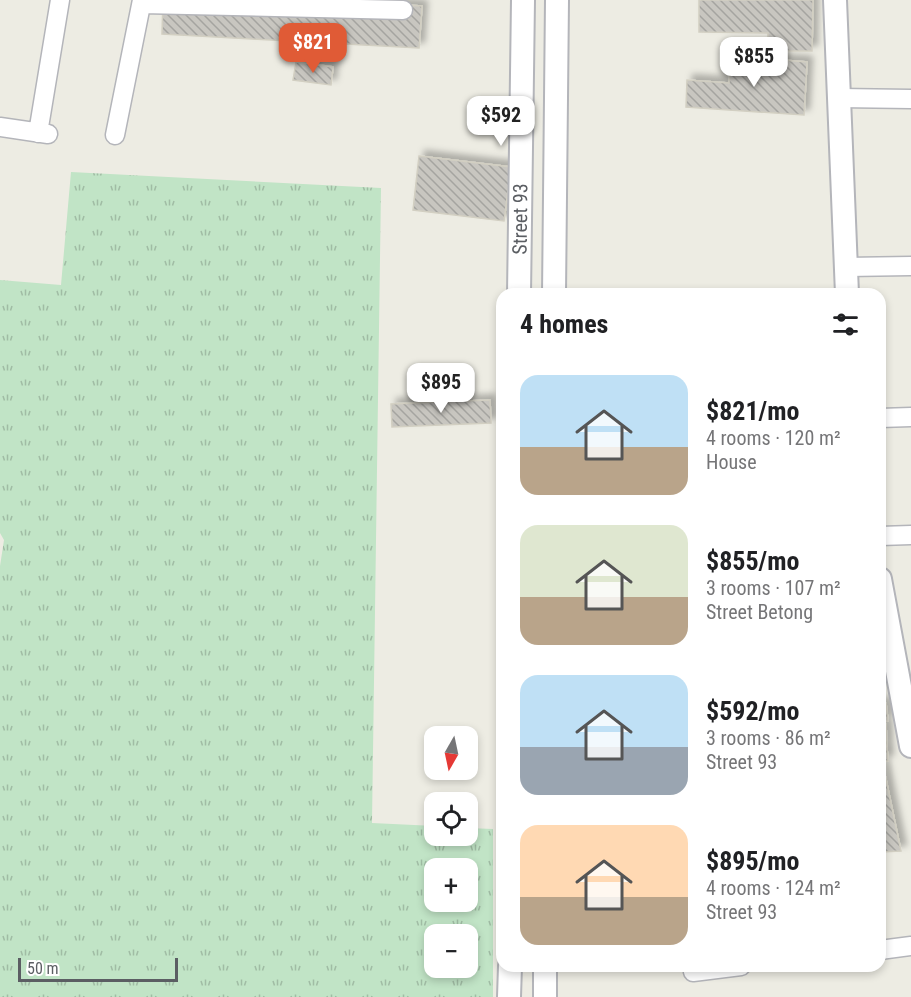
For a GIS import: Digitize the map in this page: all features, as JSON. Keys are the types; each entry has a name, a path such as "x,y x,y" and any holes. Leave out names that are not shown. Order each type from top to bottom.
{"street":[{"path":"0,127 44,134 60,0"},
{"name":"Street 93","path":"519,288 523,0"},
{"name":"Street 93","path":"554,288 557,0"},
{"path":"835,0 847,288"},
{"path":"115,135 142,2 403,10"},
{"path":"839,98 911,99"},
{"path":"846,267 911,267"},
{"path":"886,418 911,417"},
{"path":"886,536 911,535"},
{"path":"886,605 906,692 911,746"},
{"path":"886,949 911,946"},
{"path":"510,972 510,997"},
{"path":"545,972 545,997"}],"green space":[{"path":"71,172 381,188 372,823 424,825 424,846 478,846 478,828 493,829 493,997 0,997 0,566 4,540 0,533 0,280 61,285"}],"building":[{"path":"163,0 308,0 422,6 419,48 162,34"},
{"path":"699,0 813,0 812,51 768,51 768,33 699,32"},
{"path":"731,56 807,62 804,115 686,107 687,80 729,83"},
{"path":"296,62 333,67 331,85 293,80"},
{"path":"419,156 511,167 504,221 413,210"},
{"path":"490,400 491,423 392,427 391,404"},
{"path":"886,779 901,851 886,852"}]}
